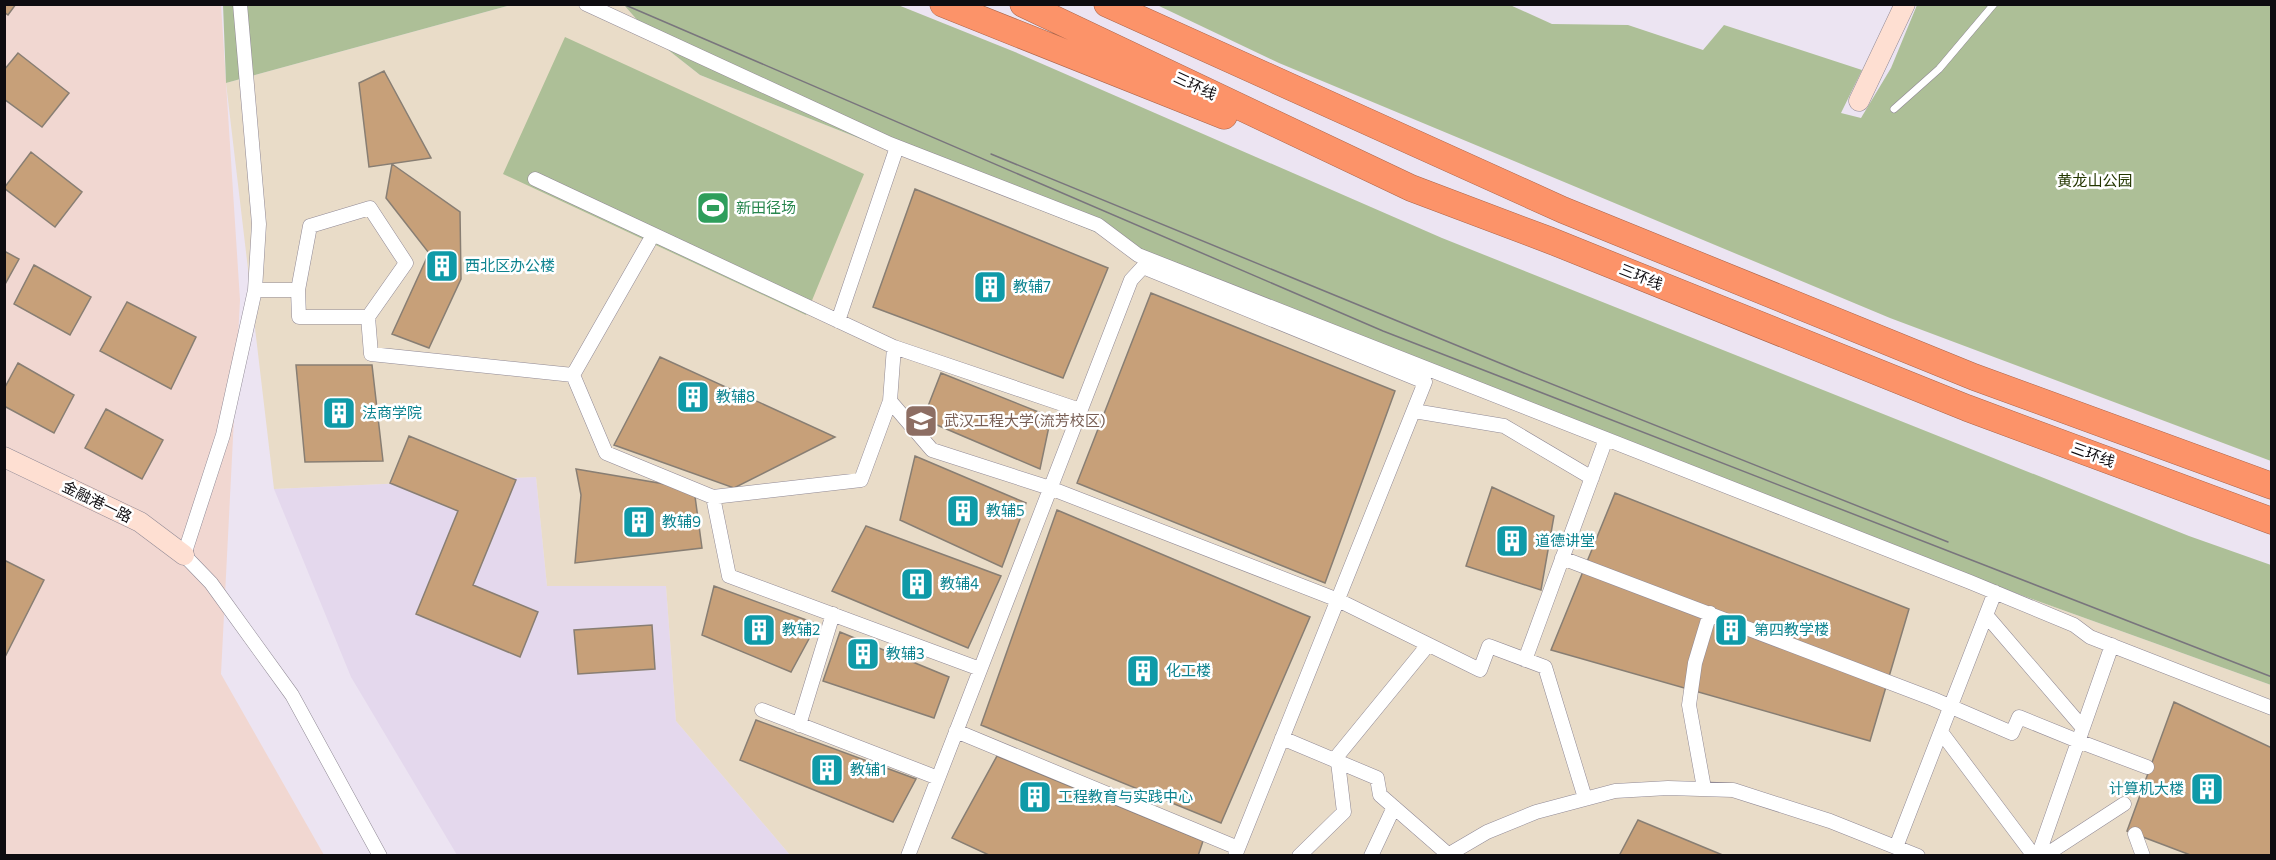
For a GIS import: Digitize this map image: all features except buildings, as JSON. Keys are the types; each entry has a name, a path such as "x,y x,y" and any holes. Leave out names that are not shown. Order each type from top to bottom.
{"highway":[{"path":"943,4 1124,78 1412,188"},
{"name":"三环线","path":"1023,4 1412,188 1549,240 1967,408 2271,521"},
{"path":"1107,4 1563,210 1974,377 2271,486"}],"street":[{"path":"240,4 259,224 255,290 223,435 184,555 210,583 292,695 380,855"},
{"path":"586,4 768,90 897,147 1098,225 1138,255 1995,592 2074,625 2090,637 2271,708"},
{"path":"1859,101 1905,4"},
{"path":"838,321 897,147"},
{"path":"535,179 894,347 1080,410"},
{"path":"368,317 299,317 298,290 310,226 370,208 406,263 368,317 371,354 573,375"},
{"path":"573,375 649,242"},
{"path":"908,855 1080,410 1131,280 1143,267 1425,382 1236,852 956,731"},
{"path":"255,290 298,290"},
{"path":"573,375 606,453 713,497 861,480 890,401 894,347"},
{"path":"890,401 932,450 1050,488 1338,600 1480,670 1489,646 1545,667 1585,798"},
{"path":"1504,426 1513,402"},
{"path":"1414,411 1504,426 1592,478"},
{"path":"1525,660 1606,439"},
{"name":"金融港一路","path":"4,457 140,522 184,555"},
{"path":"713,497 729,576 980,669"},
{"path":"1562,558 1951,706 2012,733 2019,717 2080,735 2147,767"},
{"path":"1896,847 1995,592"},
{"path":"1704,788 1689,705 1695,663 1710,613"},
{"path":"799,725 833,614"},
{"path":"1986,615 2080,735"},
{"path":"1299,855 1344,812 1336,761 1428,645"},
{"path":"2036,855 2112,645"},
{"path":"762,710 938,778"},
{"path":"1941,732 2036,855"},
{"path":"1282,738 1377,778 1380,795 1448,855 1487,832 1536,812 1615,791 1668,788 1733,790 1764,798 1918,855"},
{"path":"2043,855 2124,804"},
{"path":"1371,855 1394,807"},
{"path":"2135,834 2143,855"}],"lane":[{"path":"1894,109 1939,69 1994,4"}],"shaded area":[{"path":"5,5 221,5 240,300 221,674 324,855 5,856"},
{"name":"武汉工程大学(流芳校区)","path":"511,5 624,5 653,38 700,75 2010,591 2271,685 2271,855 790,855 676,721 666,586 547,586 536,477 274,489 226,83"},
{"path":"536,477 547,586 666,586 676,721 790,855 457,855 351,677 274,489"}],"green space":[{"path":"223,4 511,5 226,83"},
{"path":"624,5 898,5 1015,52 1442,238 2189,536 2271,565 2271,685 2010,591 700,75 653,38"},
{"name":"黄龙山公园","path":"1157,5 1510,5 1552,24 1628,25 1703,50 1724,25 1862,70 1841,113 1861,118 1891,68 1917,5 2271,5 2271,461 1890,318 1279,63"},
{"name":"新田径场","path":"565,37 864,174 806,315 503,174"}],"tram line":[{"path":"623,4 1383,331 2272,677"},
{"path":"991,154 1524,373 1948,542"}],"place":[{"name":"新田径场","path":"713,208"},
{"name":"西北区办公楼","path":"442,266"},
{"name":"教辅7","path":"990,287"},
{"name":"教辅8","path":"693,397"},
{"name":"法商学院","path":"339,413"},
{"name":"武汉工程大学(流芳校区)","path":"921,421"},
{"name":"教辅5","path":"963,511"},
{"name":"教辅9","path":"639,522"},
{"name":"道德讲堂","path":"1512,541"},
{"name":"教辅4","path":"917,584"},
{"name":"教辅2","path":"759,630"},
{"name":"第四教学楼","path":"1731,630"},
{"name":"教辅3","path":"863,654"},
{"name":"化工楼","path":"1143,671"},
{"name":"教辅1","path":"827,770"},
{"name":"计算机大楼","path":"2207,789"},
{"name":"工程教育与实践中心","path":"1035,797"}]}
